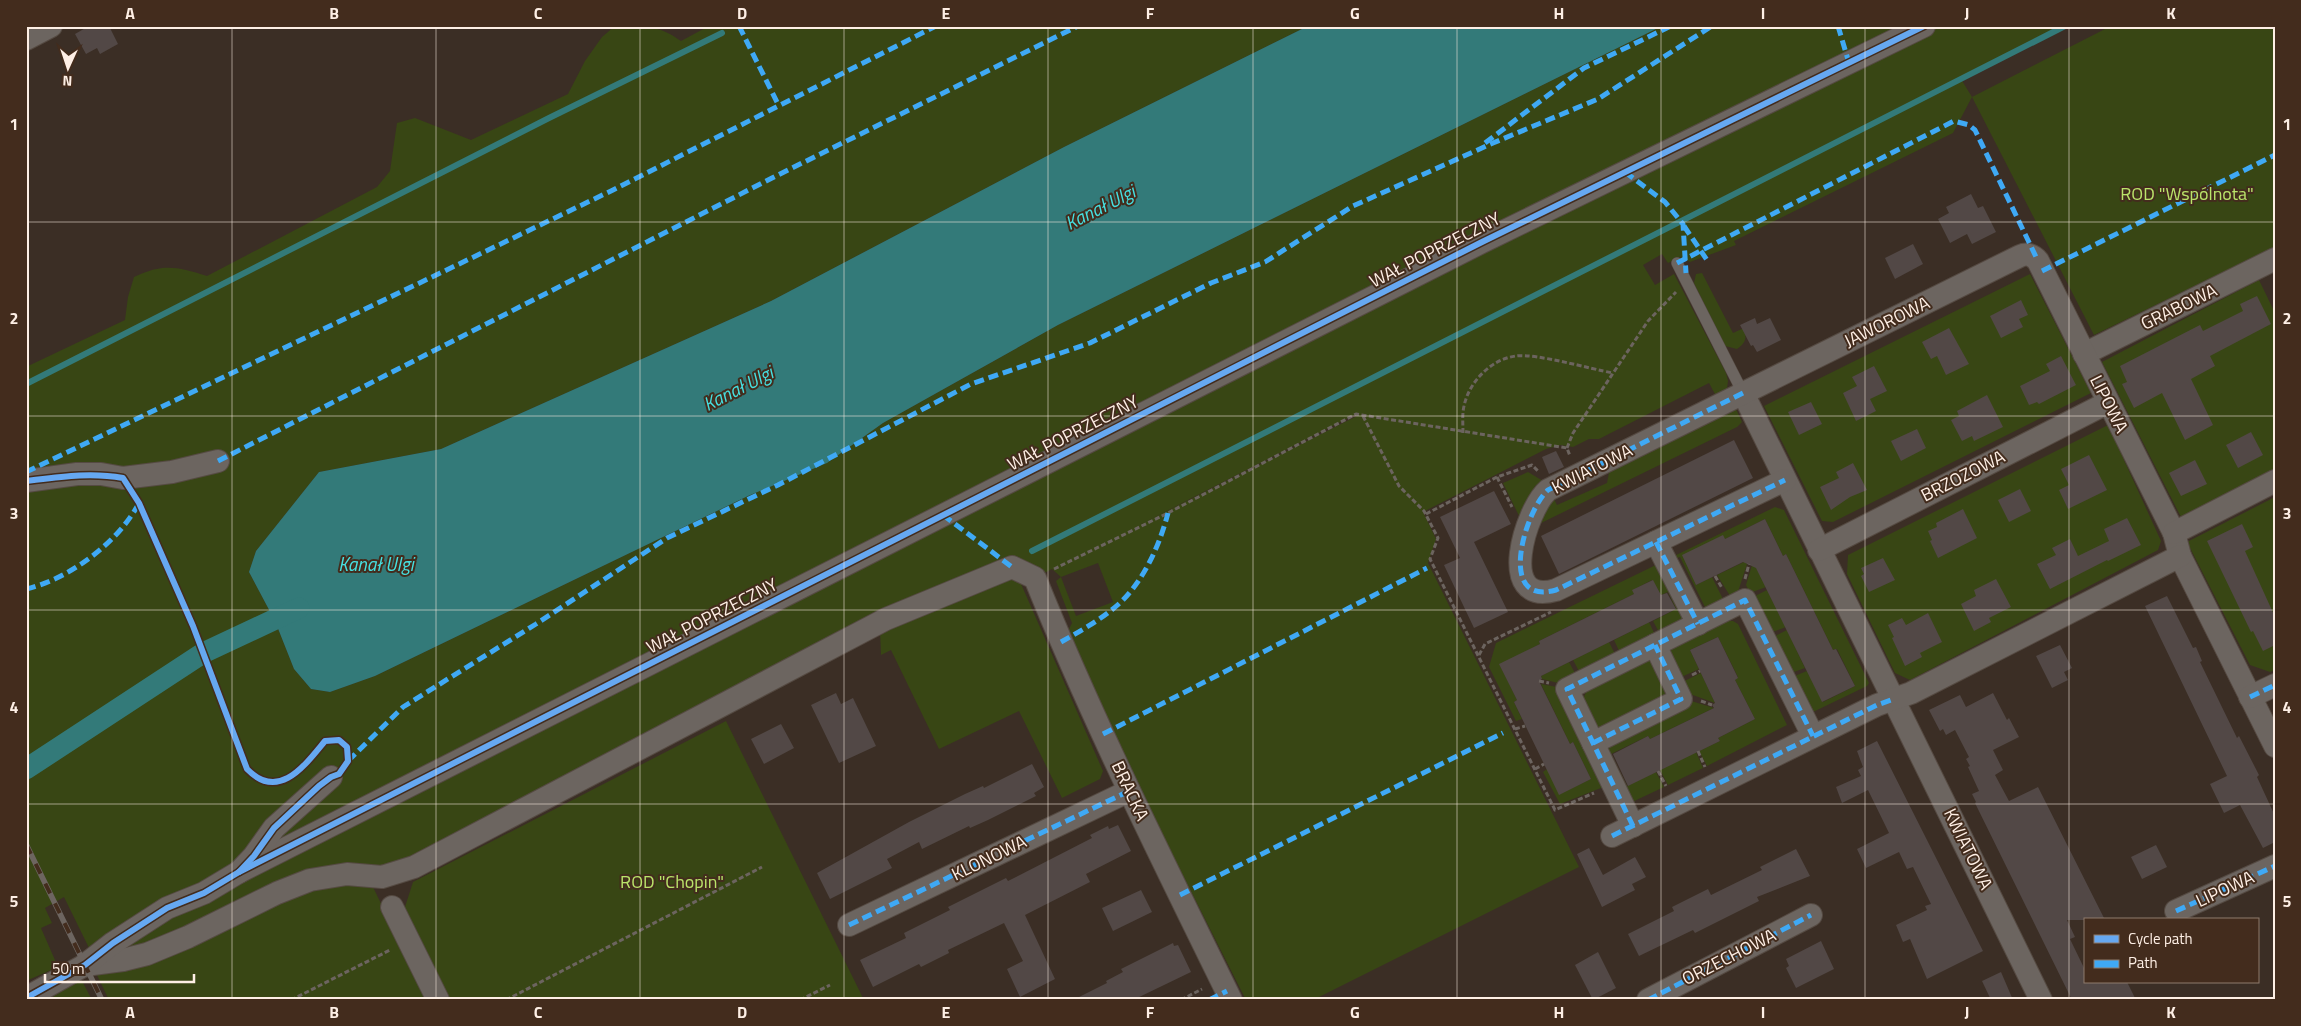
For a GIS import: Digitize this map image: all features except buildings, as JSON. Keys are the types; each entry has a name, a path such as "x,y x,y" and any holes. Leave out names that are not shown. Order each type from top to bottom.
{"street":[{"path":"26,39 51,26"},
{"name":"WAŁ POPRZECZNY","path":"239,872 1482,242 1924,26"},
{"name":"JAWOROWA","path":"1743,393 2020,256 2031,256"},
{"name":"LIPOWA","path":"2031,256 2038,261 2174,533 2180,556 2275,746"},
{"name":"GRABOWA","path":"2084,354 2275,259"},
{"name":"KWIATOWA","path":"1785,480 1556,590 1547,592 1529,588 1523,583 1520,576 1525,535 1542,496 1555,487 1743,393 2041,1000"},
{"name":"BRZOZOWA","path":"1819,550 2107,402"},
{"path":"26,481 77,474 101,474 123,478 172,472 218,460"},
{"path":"2174,533 2275,481"},
{"path":"1656,542 1698,624"},
{"path":"1612,836 1877,705 1911,693 2180,556"},
{"path":"85,966 147,954 188,937 277,893 310,880 348,874 382,877 414,867 886,620 1012,568 1036,578"},
{"name":"BRACKA","path":"1036,578 1061,642 1129,791 1218,995"},
{"path":"1633,826 1567,689 1655,645 1746,600 1813,736"},
{"path":"1593,743 1681,699 1655,645"},
{"path":"2250,697 2275,685"},
{"path":"28,998 85,966 113,943 167,908 204,893 239,872 254,856 274,828 331,777"},
{"name":"KLONOWA","path":"849,925 1129,791"},
{"name":"LIPOWA","path":"2176,911 2275,866"},
{"path":"392,907 438,1000"},
{"name":"ORZECHOWA","path":"1656,998 1811,915"}],"lane":[{"path":"1677,263 1743,393"}],"path":[{"path":"1578,476 1567,448 1573,432 1648,321 1686,281"},
{"path":"1463,433 1463,408 1472,385 1481,374 1506,358 1526,356 1613,373"},
{"path":"1036,578 1168,513 1356,414 1463,433 1567,448"},
{"path":"1363,416 1399,486 1426,514 1438,538 1430,559 1555,810 1613,785"},
{"path":"1426,514 1497,477 1532,465 1555,487"},
{"path":"1539,681 1554,684"},
{"path":"1515,729 1526,726"},
{"path":"1698,752 1707,770"},
{"path":"1535,769 1544,764"},
{"path":"1658,771 1667,789"},
{"path":"506,1000 762,867"},
{"path":"291,1000 408,941"},
{"path":"800,1000 830,985"},
{"path":"1181,1000 1218,995"}],"green space":[{"path":"615,26 650,27 665,31 681,41 709,26 1308,26 1064,147 771,301 441,449 319,472 256,551 249,572 275,621 294,669 311,689 330,692 375,676 748,496 827,463 883,423 1058,325 1662,26 2065,26 1961,79 1972,97 1953,133 1734,241 1736,245 1690,262 1680,257 1668,263 1662,254 1643,265 1655,285 1674,274 1726,373 1727,388 1716,396 1709,383 1599,439 1589,439 1573,447 1561,445 1546,449 1423,512 1436,539 1428,563 1579,867 1313,1000 1246,1000 1163,836 1074,652 1074,640 1069,629 1072,623 1056,581 1061,577 1052,569 1035,578 1012,567 886,620 414,867 361,867 338,870 306,878 246,901 157,945 126,954 109,956 176,911 213,896 244,876 265,854 287,823 335,782 327,773 262,831 236,861 206,884 186,892 106,935 91,952 64,897 45,908 52,923 41,928 58,967 26,981 26,367 125,320 128,297 134,277 162,268 187,270 207,276 377,187 390,171 397,123 415,118 471,140 568,94 585,61 602,37","holes":["1356,414 1357,416 1141,524","1098,563 1113,602 1076,616 1061,577"]},
{"name":"ROD \"Wspólnota\"","path":"2111,26 2275,26 2275,247 2094,335 1972,97"},
{"path":"1702,273 1733,333 1744,328 1745,340 1737,349 1725,346 1694,283 1696,274"},
{"path":"2030,274 2091,393 1833,522 1822,521 1764,406"},
{"path":"2259,280 2275,313 2275,470 2181,517 2102,362"},
{"path":"1736,409 1742,422 1737,427 1535,526 1552,495 1557,505 1607,483 1609,473 1613,469"},
{"path":"2108,425 2161,541 2158,550 1910,680 1895,673 1847,574 1848,555"},
{"path":"1528,472 1543,481 1535,486 1520,518 1503,483"},
{"path":"2275,497 2275,670 2270,672 2250,665 2187,542"},
{"path":"1775,507 1784,510 1869,683 1867,686 1813,712 1792,677 1807,671 1823,702 1855,686 1837,649 1833,650 1786,554 1783,556 1765,519 1725,539 1696,585 1712,577 1726,605 1708,613 1680,557 1670,558"},
{"path":"1746,561 1747,564 1736,598 1732,599 1717,575"},
{"path":"1662,562 1690,616 1661,636 1653,621 1676,609 1668,592 1661,595 1652,580 1633,590 1634,594 1539,641 1540,644 1500,665 1517,700 1514,702 1522,719 1516,721 1489,667 1496,643"},
{"path":"1755,564 1766,587 1750,593 1746,585 1752,565"},
{"path":"1018,577 1103,771 1100,779 1062,798 1019,711 939,749 891,650 881,655 880,629"},
{"path":"1767,590 1786,627 1770,633 1753,597"},
{"path":"1728,621 1738,624 1787,725 1707,766 1699,751 1720,741 1718,738 1755,719 1735,680 1738,677 1718,637 1690,650 1699,669 1677,679 1664,652"},
{"path":"1649,622 1656,637 1621,655 1614,640"},
{"path":"1787,630 1805,668 1791,673 1773,637"},
{"path":"1609,642 1616,656 1581,675 1573,660"},
{"path":"1657,656 1675,696 1596,735 1583,699 1587,690"},
{"path":"1569,662 1577,677 1562,684 1542,679 1541,676"},
{"path":"1701,673 1715,703 1690,694 1680,683"},
{"path":"1541,684 1557,687 1606,786 1560,804 1543,772 1547,769 1560,794 1591,779 1573,742 1570,744"},
{"path":"1688,700 1714,708 1650,739 1648,736 1611,754 1627,786 1656,772 1664,787 1628,804 1601,749"},
{"name":"ROD \"Chopin\"","path":"726,721 864,1000 448,1000 404,910 413,882"},
{"path":"1696,752 1703,768 1668,785 1660,770"},
{"path":"320,883 372,885 428,1000 109,1000 96,973"},
{"path":"81,979 92,1000 50,1000 51,998"}],"water":[{"name":"Kanał Ulgi","path":"1308,26 1662,26 1058,325 883,423 827,463 748,496 375,676 330,692 311,689 294,669 275,621 249,572 256,551 319,472 441,449 771,301 1064,147"}],"waterway":[{"path":"1032,551 2065,26"},
{"path":"26,384 549,118 722,33"},
{"name":"Kanał Ulgi","path":"26,769 203,653 299,608"}],"railway":[{"path":"26,844 102,1000"}],"marked path":[{"path":"739,26 779,106"},
{"path":"26,472 613,190 936,26"},
{"path":"218,461 772,178 1078,26"},
{"path":"1485,143 1584,68 1671,26"},
{"path":"348,761 403,707 536,624 667,538 778,485 971,384 1090,343 1211,283 1265,262 1353,206 1493,143 1598,99 1712,26"},
{"path":"1838,26 1849,63"},
{"path":"1677,263 1954,121 1969,125 1975,130 2038,261"},
{"path":"2042,271 2275,155"},
{"path":"1625,172 1665,202 1683,224 1686,273"},
{"path":"1684,226 1709,263"},
{"path":"1743,393 1548,490 1531,516 1525,534 1521,554 1521,571 1526,584 1537,591 1556,590 1785,480"},
{"path":"26,589 59,577 91,557 119,532 139,503"},
{"path":"1061,642 1108,613 1130,592 1151,560 1161,537 1168,513"},
{"path":"943,515 1012,567"},
{"path":"1656,542 1698,624"},
{"path":"1103,734 1427,568"},
{"path":"1633,826 1567,689 1745,600 1813,736"},
{"path":"1593,743 1681,699 1655,645"},
{"path":"2250,697 2275,685"},
{"path":"1612,836 1877,705 1894,699"},
{"path":"1180,895 1503,733"},
{"path":"849,925 1129,791"},
{"path":"2176,911 2275,866"},
{"path":"1648,1000 1811,915"},
{"path":"1209,1000 1227,991"}],"cycle path":[{"path":"239,872 1482,242 1924,26"},
{"path":"26,481 87,475 123,478 139,503 193,626 247,769 259,778 270,782 280,781 300,769 325,741 339,740 347,747 348,761 339,774 331,777 319,786 274,828 254,856 239,872 204,893 167,908 113,943 85,965 26,998"}]}
